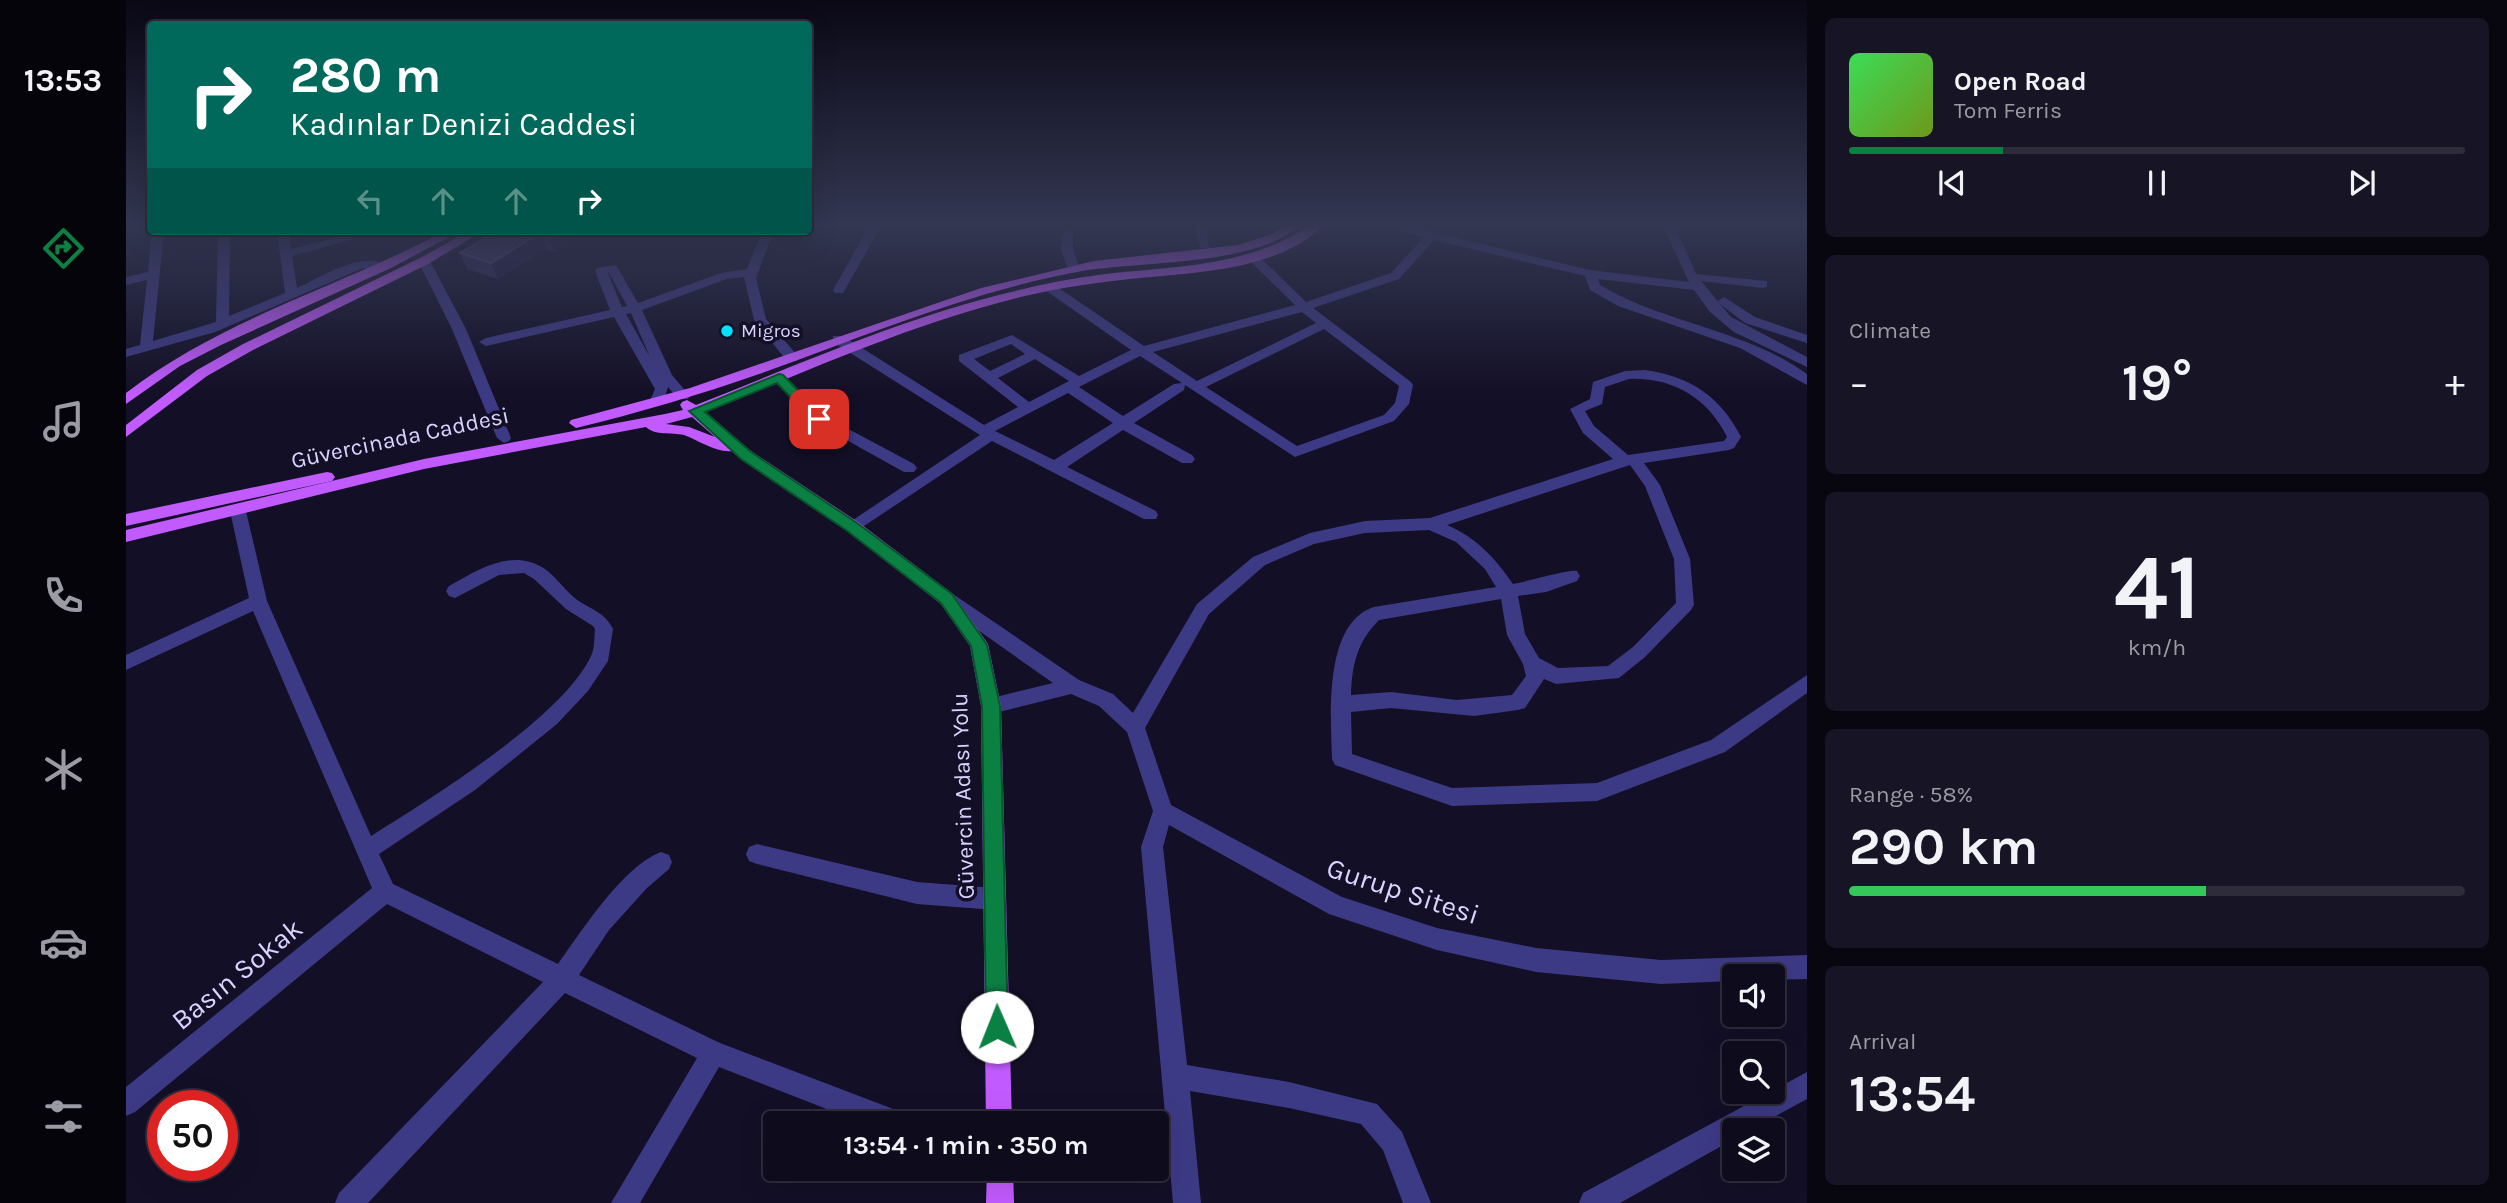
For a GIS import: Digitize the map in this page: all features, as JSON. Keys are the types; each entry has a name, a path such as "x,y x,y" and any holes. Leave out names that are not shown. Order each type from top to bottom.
{"main road":[{"path":"126,400 180,361 239,330 349,282"},
{"path":"126,411 197,360 225,344 358,282"},
{"path":"126,421 201,365 226,351 382,282"},
{"path":"126,432 202,373 383,282"},
{"name":"Güvercinada Caddesi","path":"128,531 504,438 608,417 683,396 938,304 1023,282"},
{"path":"615,428 695,411 953,312 1077,282"},
{"name":"Güvercin Adası Yolu","path":"683,396 695,411 746,455 852,526 947,598 979,645 991,706 999,1111"},
{"path":"684,430 655,416 651,409 656,403 674,401 695,411"},
{"name":"Güvercinada Caddesi","path":"128,531 238,512 424,464 615,428"},
{"name":"Güvercin Adası Yolu","path":"615,428 684,430 746,455"},
{"path":"999,1181 1000,1203"}],"street":[{"path":"146,349 152,282"},
{"path":"222,324 223,282"},
{"path":"290,282 292,296"},
{"path":"126,353 222,324 323,282"},
{"path":"435,282 459,329 504,438"},
{"path":"606,282 617,310 663,389 656,403"},
{"path":"620,282 635,307 666,376 683,396"},
{"path":"486,342 635,307 707,282"},
{"path":"751,282 760,320 792,358"},
{"path":"839,290 843,282"},
{"path":"1134,354 1197,386 1296,452 1389,418 1402,404 1406,386 1304,307 1279,282"},
{"path":"852,526 987,433 1028,408 1134,354 1304,307 1377,282"},
{"path":"1593,282 1594,287 1631,308 1754,348 1794,370 1807,381"},
{"path":"1663,282 1698,286 1763,284"},
{"path":"1696,282 1721,315 1737,328 1807,363"},
{"path":"1698,286 1750,320 1807,339"},
{"path":"1049,287 1179,387 1286,460"},
{"path":"1197,386 1325,323"},
{"path":"838,339 987,433 1150,515"},
{"path":"1028,408 964,358 1012,339 1123,423 1187,459"},
{"path":"989,377 1035,354"},
{"path":"1135,727 1203,609 1259,561 1310,539 1365,527 1431,524 1630,461 1729,445 1734,437 1716,406 1698,392 1657,376 1628,375 1598,385 1597,401 1576,412 1582,423 1630,461 1652,485 1682,559 1685,605 1639,652 1612,673 1556,676 1532,663"},
{"path":"779,378 819,419 909,468"},
{"path":"1055,467 1179,387"},
{"path":"238,512 258,601 385,892 714,1053 866,1111"},
{"path":"1342,706 1357,700 1413,702 1473,709 1518,702 1536,677 1532,663 1516,635 1508,591 1491,565 1462,538 1431,524"},
{"path":"367,850 455,794 571,701 596,666 605,646 604,630 597,618 562,597 535,568 515,565 495,568 455,591"},
{"path":"1571,576 1546,585 1374,614 1360,624 1343,665 1342,759 1452,797 1597,792 1718,746 1807,683"},
{"path":"947,598 1072,686 1106,700 1135,727 1163,811 1152,847 1187,1203"},
{"path":"126,663 258,601"},
{"path":"991,706 1072,686"},
{"name":"Gurup Sitesi","path":"1163,811 1255,864 1337,906 1437,939 1536,960 1661,972 1807,967"},
{"path":"757,854 917,893 995,899"},
{"path":"349,1203 562,979 609,912 661,862"},
{"name":"Basın Sokak","path":"126,1103 385,892"},
{"path":"625,1203 714,1053"},
{"path":"1176,1076 1289,1095 1368,1113 1392,1141 1417,1203"},
{"path":"1593,1203 1807,1085"}],"place":[{"name":"Migros","path":"727,331"}],"route":[{"path":"819,419 779,378 695,411 746,455 852,526 947,598 979,645 991,706 997,1027"}]}
